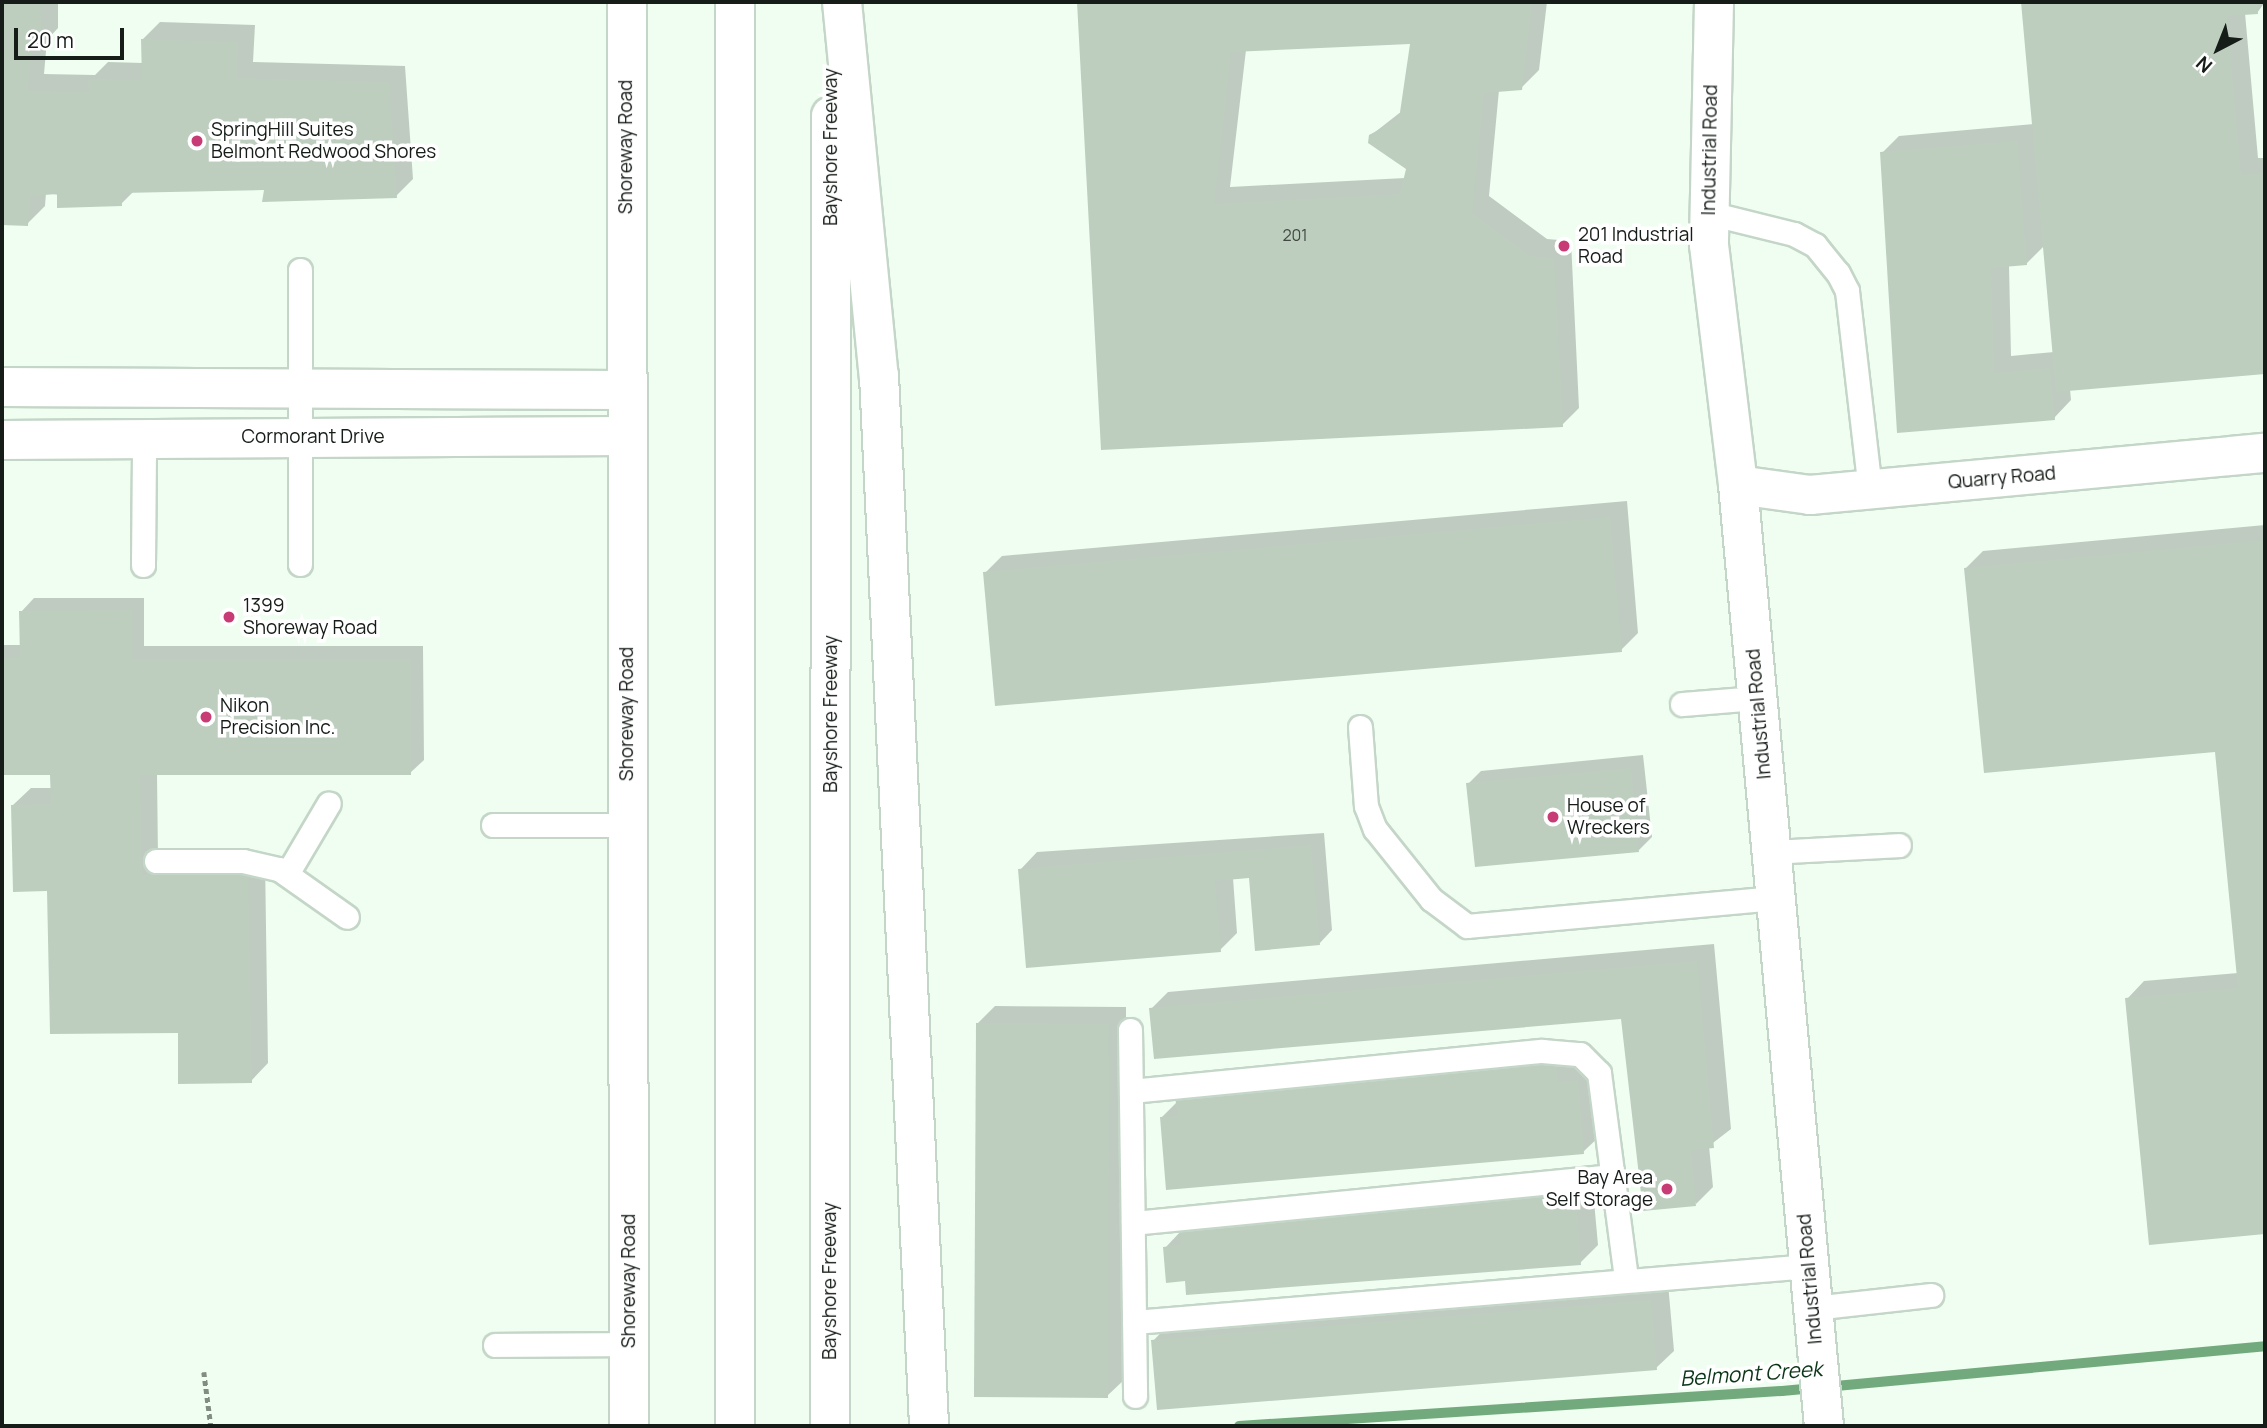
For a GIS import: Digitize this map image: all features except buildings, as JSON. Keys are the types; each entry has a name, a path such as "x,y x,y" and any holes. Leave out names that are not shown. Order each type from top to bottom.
{"main road":[{"name":"Shoreway Road","path":"627,2 624,390 629,1426"},
{"path":"735,2 735,1426"},
{"name":"Bayshore Freeway","path":"830,1426 831,2"},
{"path":"842,2 879,376 929,1426"},
{"name":"Industrial Road","path":"1718,2 1709,213 1738,485 1824,1424"},
{"path":"2,387 624,390"},
{"name":"Cormorant Drive","path":"2,440 625,436"},
{"name":"Quarry Road","path":"1738,485 1810,495 2265,453"}],"lane":[{"path":"1709,213 1794,234 1815,245 1847,291 1870,490"},
{"path":"300,270 300,564"},
{"path":"143,565 144,439"},
{"path":"1682,704 1758,698"},
{"path":"1360,727 1366,806 1375,829 1430,899 1467,926 1776,898"},
{"path":"287,874 329,803"},
{"path":"493,825 627,825"},
{"path":"1771,852 1899,845"},
{"path":"156,861 243,861 287,874 347,917"},
{"path":"1130,1030 1135,1396"},
{"path":"1131,1091 1542,1051 1580,1054 1599,1073 1626,1278"},
{"path":"1133,1223 1612,1176"},
{"path":"1134,1322 1626,1278 1809,1265"},
{"path":"1814,1317 1931,1295"},
{"path":"495,1345 629,1344"}],"path":[{"path":"204,1372 211,1426"}],"waterway":[{"name":"Belmont Creek","path":"1239,1426 1782,1391 2265,1346"}],"place":[{"name":"SpringHill Suites Belmont Redwood Shores","path":"197,141"},
{"name":"201 Industrial Road","path":"1564,246"},
{"name":"1399 Shoreway Road","path":"229,617"},
{"name":"Nikon Precision Inc.","path":"206,717"},
{"name":"House of Wreckers","path":"1553,817"},
{"name":"Bay Area Self Storage","path":"1667,1189"}]}
